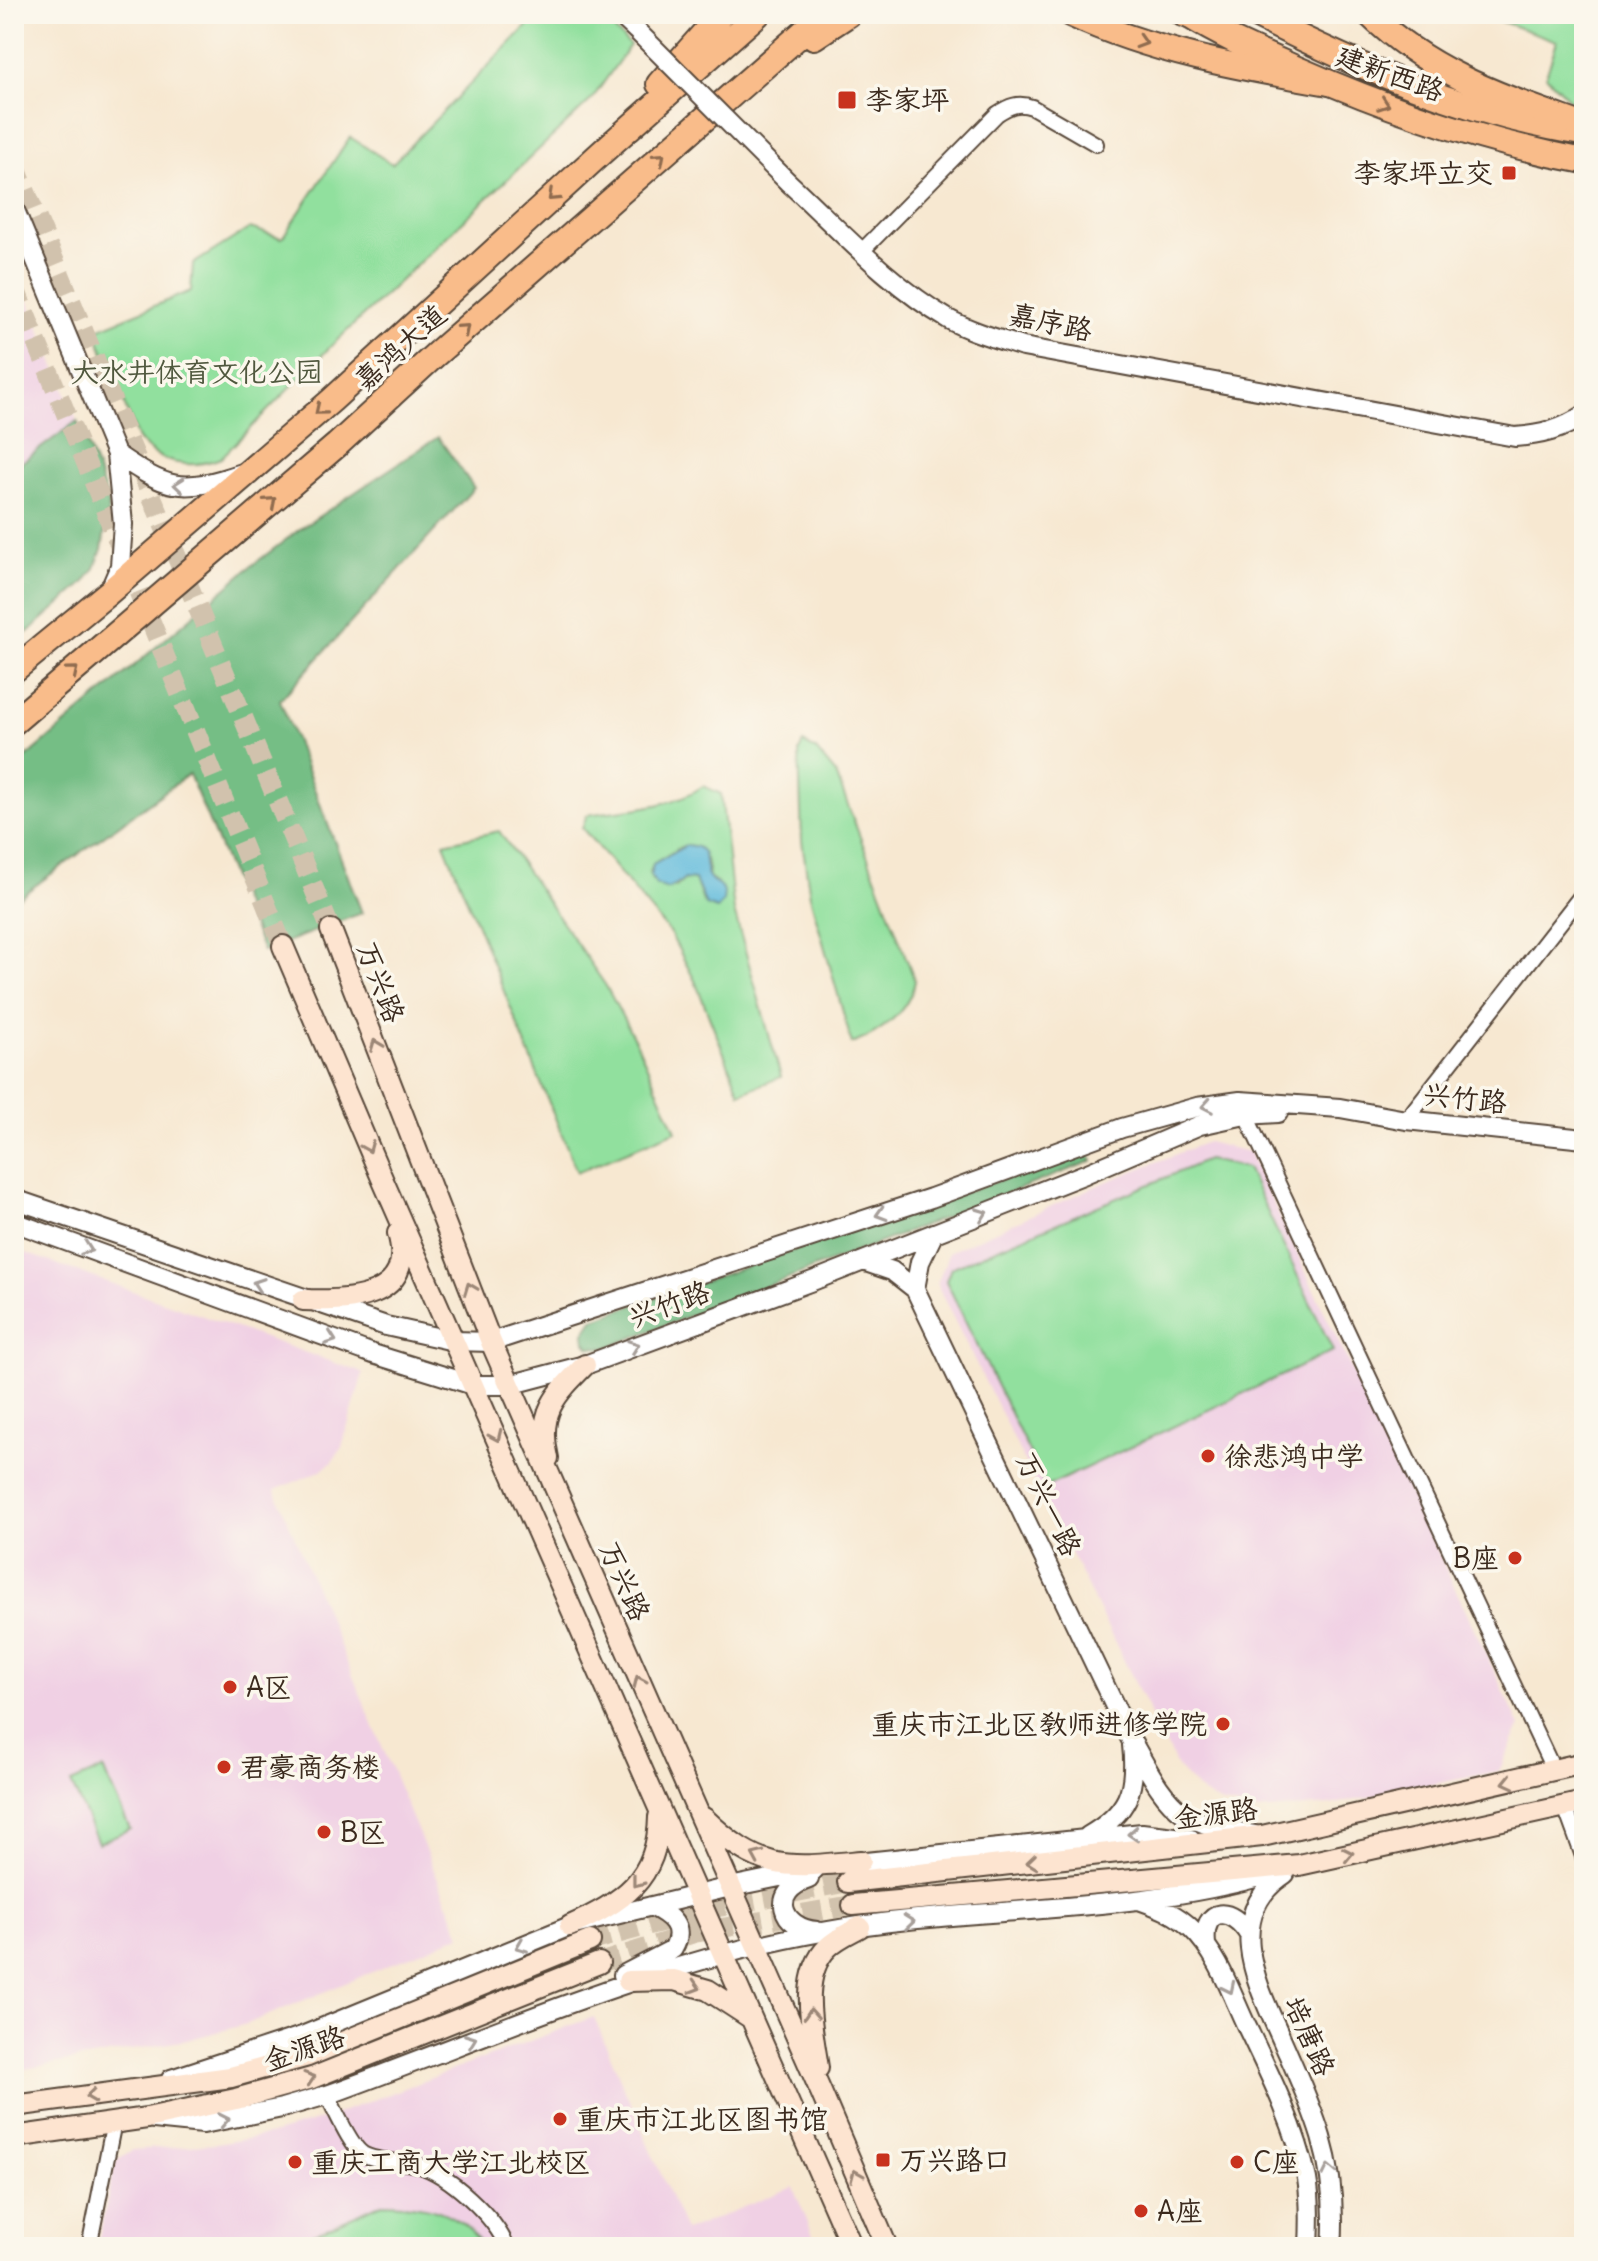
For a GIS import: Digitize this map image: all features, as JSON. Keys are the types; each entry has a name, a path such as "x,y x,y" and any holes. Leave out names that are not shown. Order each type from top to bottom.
{"main road":[{"path":"601,153 721,14"},
{"name":"嘉鸿大道","path":"14,670 332,400 601,153 758,14"},
{"name":"嘉鸿大道","path":"14,722 337,445 435,355 824,14"},
{"path":"745,83 849,14"},
{"path":"1070,14 1100,28 1188,55 1235,67 1329,83"},
{"name":"建新西路","path":"1253,14 1386,76 1531,123 1584,133"},
{"path":"1369,14 1412,51 1455,76 1490,93 1584,126"},
{"name":"建新西路","path":"1186,15 1239,44 1329,83 1422,118 1519,147 1584,161"},
{"name":"万兴路","path":"331,930 509,1385 887,2247"},
{"path":"283,946 384,1183 852,2247"},
{"path":"303,1300 341,1301 362,1297 382,1289 395,1274 400,1265 400,1242 384,1183"},
{"path":"556,1493 544,1441 546,1413 555,1395 585,1365"},
{"path":"626,1732 643,1754 654,1757 662,1750 661,1731"},
{"name":"金源路","path":"848,1882 1262,1836 1584,1763"},
{"path":"853,1905 1299,1865 1574,1804"},
{"path":"695,1808 728,1840 749,1854 775,1865 798,1867 861,1861"},
{"path":"570,1926 618,1902 638,1884 659,1841 659,1809"},
{"path":"821,2092 809,2009 811,1985 816,1966 826,1948 860,1927"},
{"name":"金源路","path":"14,2106 231,2077 308,2056 590,1941"},
{"name":"金源路","path":"14,2137 147,2118 236,2099 312,2078 599,1963"},
{"path":"628,1981 674,1980 708,1990 753,2020"},
{"path":"775,2070 774,2058 780,2048 792,2045 804,2053"}],"street":[{"name":"嘉序路","path":"619,14 862,251 919,299 949,319 984,335 1023,347 1515,437 1545,434 1584,415"},
{"path":"862,251 997,114 1008,107 1020,104 1032,107 1096,144"},
{"path":"14,208 116,454 123,524 120,566 108,593"},
{"path":"116,454 148,477 188,487 249,471"},
{"path":"1406,1120 1584,892"},
{"name":"兴竹路","path":"14,1199 386,1326 454,1341 491,1342 931,1198 1122,1128 1197,1107 1340,1108 1406,1120 1584,1139"},
{"path":"1242,1108 1554,1771"},
{"name":"兴竹路","path":"14,1222 373,1354 473,1385 509,1385 585,1365 863,1261 1242,1108"},
{"path":"863,1261 892,1271 915,1289 920,1262 934,1233"},
{"name":"万兴一路","path":"915,1289 1132,1742 1166,1795 1183,1813 1205,1824 1262,1836"},
{"path":"1082,1838 1106,1825 1128,1799 1135,1774 1132,1742"},
{"path":"1574,1804 1584,1859"},
{"path":"140,2090 302,2036 570,1926 730,1887 861,1861 1082,1838 1142,1833 1210,1842"},
{"path":"825,1932 807,1930 792,1922 784,1904 785,1894 798,1882 861,1861"},
{"path":"147,2118 203,2124 282,2108 327,2095 628,1981 756,1945 860,1927 1136,1899 1228,1886 1299,1865"},
{"name":"培唐路","path":"1299,1865 1271,1883 1261,1896 1249,1935 1250,1960 1258,1986 1307,2098 1328,2163 1334,2218 1332,2247"},
{"name":"培唐路","path":"1136,1899 1179,1917 1206,1944 1231,1992 1285,2108 1296,2140 1307,2182 1309,2247"},
{"path":"597,1992 634,1968 673,1949 679,1932 675,1922 669,1915 651,1906"},
{"path":"1206,1944 1204,1930 1209,1920 1220,1915 1230,1915 1240,1920 1249,1935"},
{"path":"327,2095 356,2148 364,2155 416,2165 442,2176 487,2216 507,2247"},
{"path":"89,2247 114,2122"}],"shaded area":[{"path":"14,265 77,421 14,468"},
{"name":"徐悲鸿中学","path":"1207,1142 1249,1152 1520,1726 1499,1771 1329,1805 1255,1811 1220,1803 1203,1794 1177,1767 937,1285 949,1252 1101,1184"},
{"path":"14,1249 363,1373 341,1450 331,1463 318,1472 275,1490 461,1935 247,2024 187,2040 14,2071"},
{"name":"重庆工商大学江北校区","path":"594,2017 685,2231 793,2187 818,2247 97,2247 116,2160 132,2150 217,2144 268,2135 320,2120"}],"green space":[{"name":"大水井体育文化公园","path":"539,14 598,14 630,45 592,99 329,348 221,458 198,464 176,463 147,448 138,439 95,330 191,291 193,264 250,228 282,238 350,137 392,164"},
{"path":"1480,14 1584,14 1584,106 1575,105 1546,76 1557,41"},
{"path":"77,421 109,506 102,549 95,568 84,583 27,633 14,629 14,468"},
{"path":"438,437 474,488 280,700 362,913 263,951 189,774 14,901 14,768 250,567 300,529"},
{"path":"803,743 816,750 836,774 915,981 907,1002 892,1020 852,1044 810,896 802,841 799,751"},
{"path":"703,786 721,794 734,911 781,1077 740,1093 695,981 670,933 582,828 587,815 662,804","holes":["681,847 706,859 709,877 717,883 703,901 695,880 685,879 676,887 652,880 650,872 653,864"]},
{"path":"499,831 606,986 638,1046 676,1131 577,1172 444,843"},
{"path":"1088,1150 1092,1161 606,1348 590,1347 585,1341 584,1333 593,1319"},
{"path":"1207,1160 1247,1168 1333,1351 1046,1487 946,1281 951,1268"},
{"path":"103,1769 130,1829 98,1843 71,1783"},
{"path":"382,2203 439,2211 463,2224 484,2247 285,2247"}],"water":[{"path":"687,845 703,852 709,877 724,892 723,902 717,909 706,905 695,880 685,879 668,889 656,885 651,876 653,864"}],"tunnel":[{"path":"14,163 331,930"},
{"path":"14,286 283,946"},
{"path":"590,1941 713,1908 848,1882"},
{"path":"599,1963 694,1933 853,1905"}],"place":[{"name":"李家坪","path":"847,100"},
{"name":"李家坪立交","path":"1509,173"},
{"name":"徐悲鸿中学","path":"1208,1456"},
{"name":"B座","path":"1515,1558"},
{"name":"A区","path":"230,1687"},
{"name":"重庆市江北区教师进修学院","path":"1223,1724"},
{"name":"君豪商务楼","path":"224,1767"},
{"name":"B区","path":"324,1832"},
{"name":"重庆市江北区图书馆","path":"560,2119"},
{"name":"万兴路口","path":"883,2160"},
{"name":"重庆工商大学江北校区","path":"295,2162"},
{"name":"C座","path":"1237,2162"},
{"name":"A座","path":"1141,2211"}]}
